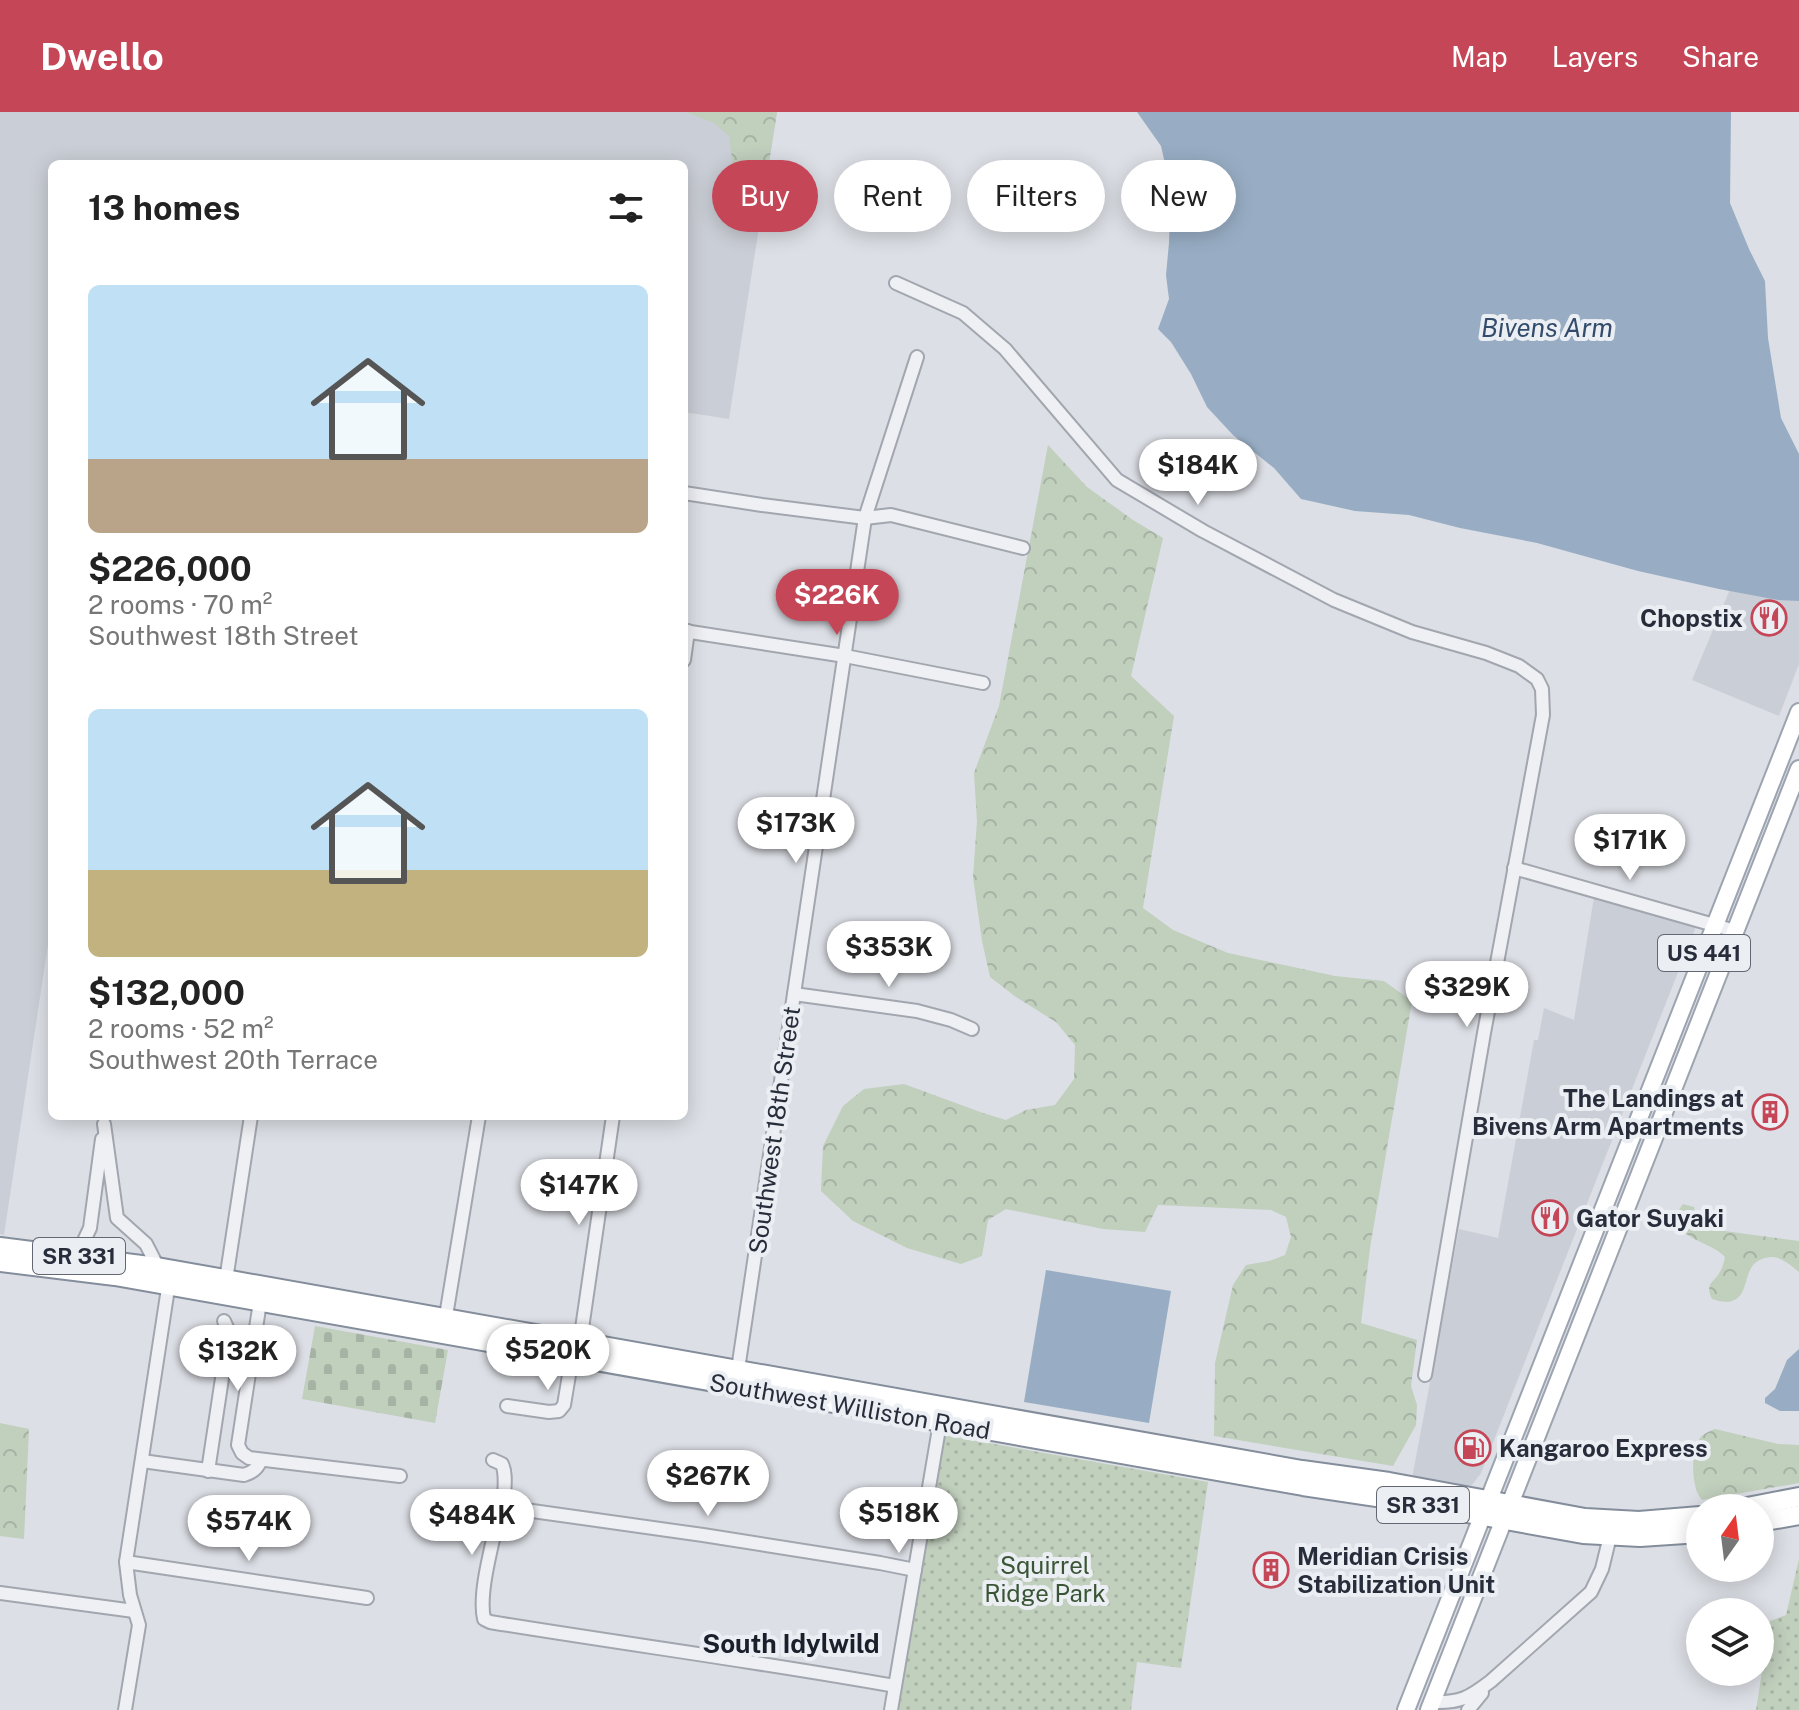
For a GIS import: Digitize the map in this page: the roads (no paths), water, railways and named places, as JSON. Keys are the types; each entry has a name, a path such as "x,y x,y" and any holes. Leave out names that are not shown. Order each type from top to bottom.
{"highway":[{"name":"Southwest Williston Road","path":"0,1247 157,1267 444,1327"},
{"name":"Southwest Williston Road","path":"0,1262 76,1270 260,1302 444,1327 1486,1508 1556,1530 1611,1529 1671,1536 1686,1534"},
{"path":"1774,1502 1799,1497"},
{"path":"1774,1519 1799,1515"},
{"name":"Southwest Williston Road","path":"1611,1529 1686,1518"}],"main road":[{"name":"US 441","path":"1406,1710 1799,712"},
{"name":"US 441","path":"1426,1707 1507,1513 1799,769"},
{"path":"1665,1053 1684,1062"},
{"path":"1586,1253 1604,1266"}],"street":[{"path":"896,283 963,313 1005,349 1117,480 1203,531 1334,600 1412,632 1519,666 1537,679 1542,689 1543,715 1425,1375"},
{"name":"Southwest 18th Street","path":"736,1378 865,518 917,357"},
{"path":"688,494 865,518 891,515 1023,548"},
{"path":"688,631 845,656 983,683"},
{"path":"1514,868 1735,931"},
{"path":"794,994 917,1011 972,1029"},
{"path":"72,1255 82,1245 90,1228 104,1120"},
{"path":"104,1120 117,1218 146,1244 167,1285 126,1562 139,1625 125,1710"},
{"path":"226,1280 250,1120"},
{"path":"444,1327 478,1120"},
{"path":"507,1406 549,1412 559,1411 564,1405 576,1350 612,1120"},
{"path":"260,1302 238,1445 242,1453 261,1460 400,1476"},
{"path":"208,1471 229,1332 224,1321"},
{"path":"891,1710 941,1414"},
{"path":"142,1461 244,1475 252,1473 261,1460"},
{"path":"493,1460 502,1464 505,1470 505,1511"},
{"path":"895,1686 484,1619 481,1608 486,1574 498,1516 511,1508 915,1570"},
{"path":"1426,1707 1465,1699 1491,1681 1591,1592 1602,1569 1611,1529"},
{"path":"126,1562 367,1598"},
{"path":"0,1593 134,1611"},
{"path":"1468,1710 1491,1681"}],"water":[{"name":"Bivens Arm","path":"1137,112 1731,112 1730,203 1765,281 1768,338 1781,418 1799,454 1799,601 1719,589 1537,543 1409,515 1355,511 1301,499 1274,468 1233,435 1207,407 1171,342 1158,329 1169,299 1166,275 1169,232 1236,232 1236,160 1164,160 1161,146"},
{"path":"1046,1270 1171,1291 1149,1423 1024,1402"},
{"path":"1799,1349 1799,1411 1780,1411 1765,1403 1765,1398 1775,1389 1787,1360"}],"place":[{"name":"Chopstix","path":"1769,618"},
{"name":"The Landings at Bivens Arm Apartments","path":"1770,1112"},
{"name":"Gator Suyaki","path":"1550,1218"},
{"name":"Kangaroo Express","path":"1473,1448"},
{"name":"Meridian Crisis Stabilization Unit","path":"1271,1570"}],"district":[{"name":"South Idylwild","path":"791,1643"}],"park label":[{"name":"Squirrel Ridge Park","path":"1045,1579"}]}
